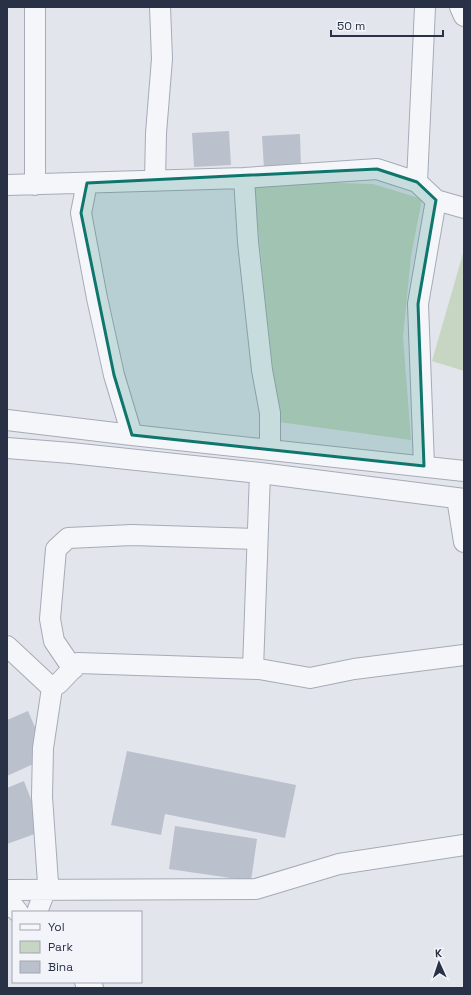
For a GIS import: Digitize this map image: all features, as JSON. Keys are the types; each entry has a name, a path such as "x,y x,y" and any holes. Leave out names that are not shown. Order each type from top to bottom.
{"street":[{"path":"35,7 35,185"},
{"path":"155,181 156,133 162,59 160,7"},
{"path":"417,182 425,7"},
{"path":"460,7 464,16"},
{"path":"7,185 244,178 377,169 417,182 436,200 464,208"},
{"path":"244,178 248,242 262,370 270,412 270,449"},
{"path":"87,183 82,213 97,298 113,367 132,435"},
{"path":"424,466 418,304 436,200"},
{"path":"7,420 132,435 464,470"},
{"path":"7,448 71,453 260,473 461,498 464,542"},
{"path":"253,669 260,473"},
{"path":"73,669 54,641 50,619 56,549 68,538 132,535 257,539"},
{"path":"7,646 52,688"},
{"path":"37,911 48,882 42,797 43,748 52,688 59,683 78,663 253,669 310,678 354,669 464,655"},
{"path":"7,890 256,889 339,864 464,845"},
{"path":"7,907 14,907 17,911"}],"highlighted area":[{"path":"377,169 417,182 436,200 418,304 424,466 132,435 114,375 81,213 87,183"}],"green space":[{"path":"310,182 373,184 422,199 411,256 403,337 411,440 279,422 254,186"},
{"path":"464,250 464,371 432,361"}],"building":[{"path":"229,131 231,165 194,167 192,133"},
{"path":"300,134 301,167 264,169 262,136"},
{"path":"28,711 38,734 40,761 7,776 7,720"},
{"path":"127,751 296,785 285,838 165,814 161,835 111,825"},
{"path":"24,781 43,831 7,844 7,788"},
{"path":"175,826 257,839 251,881 169,869"}]}
